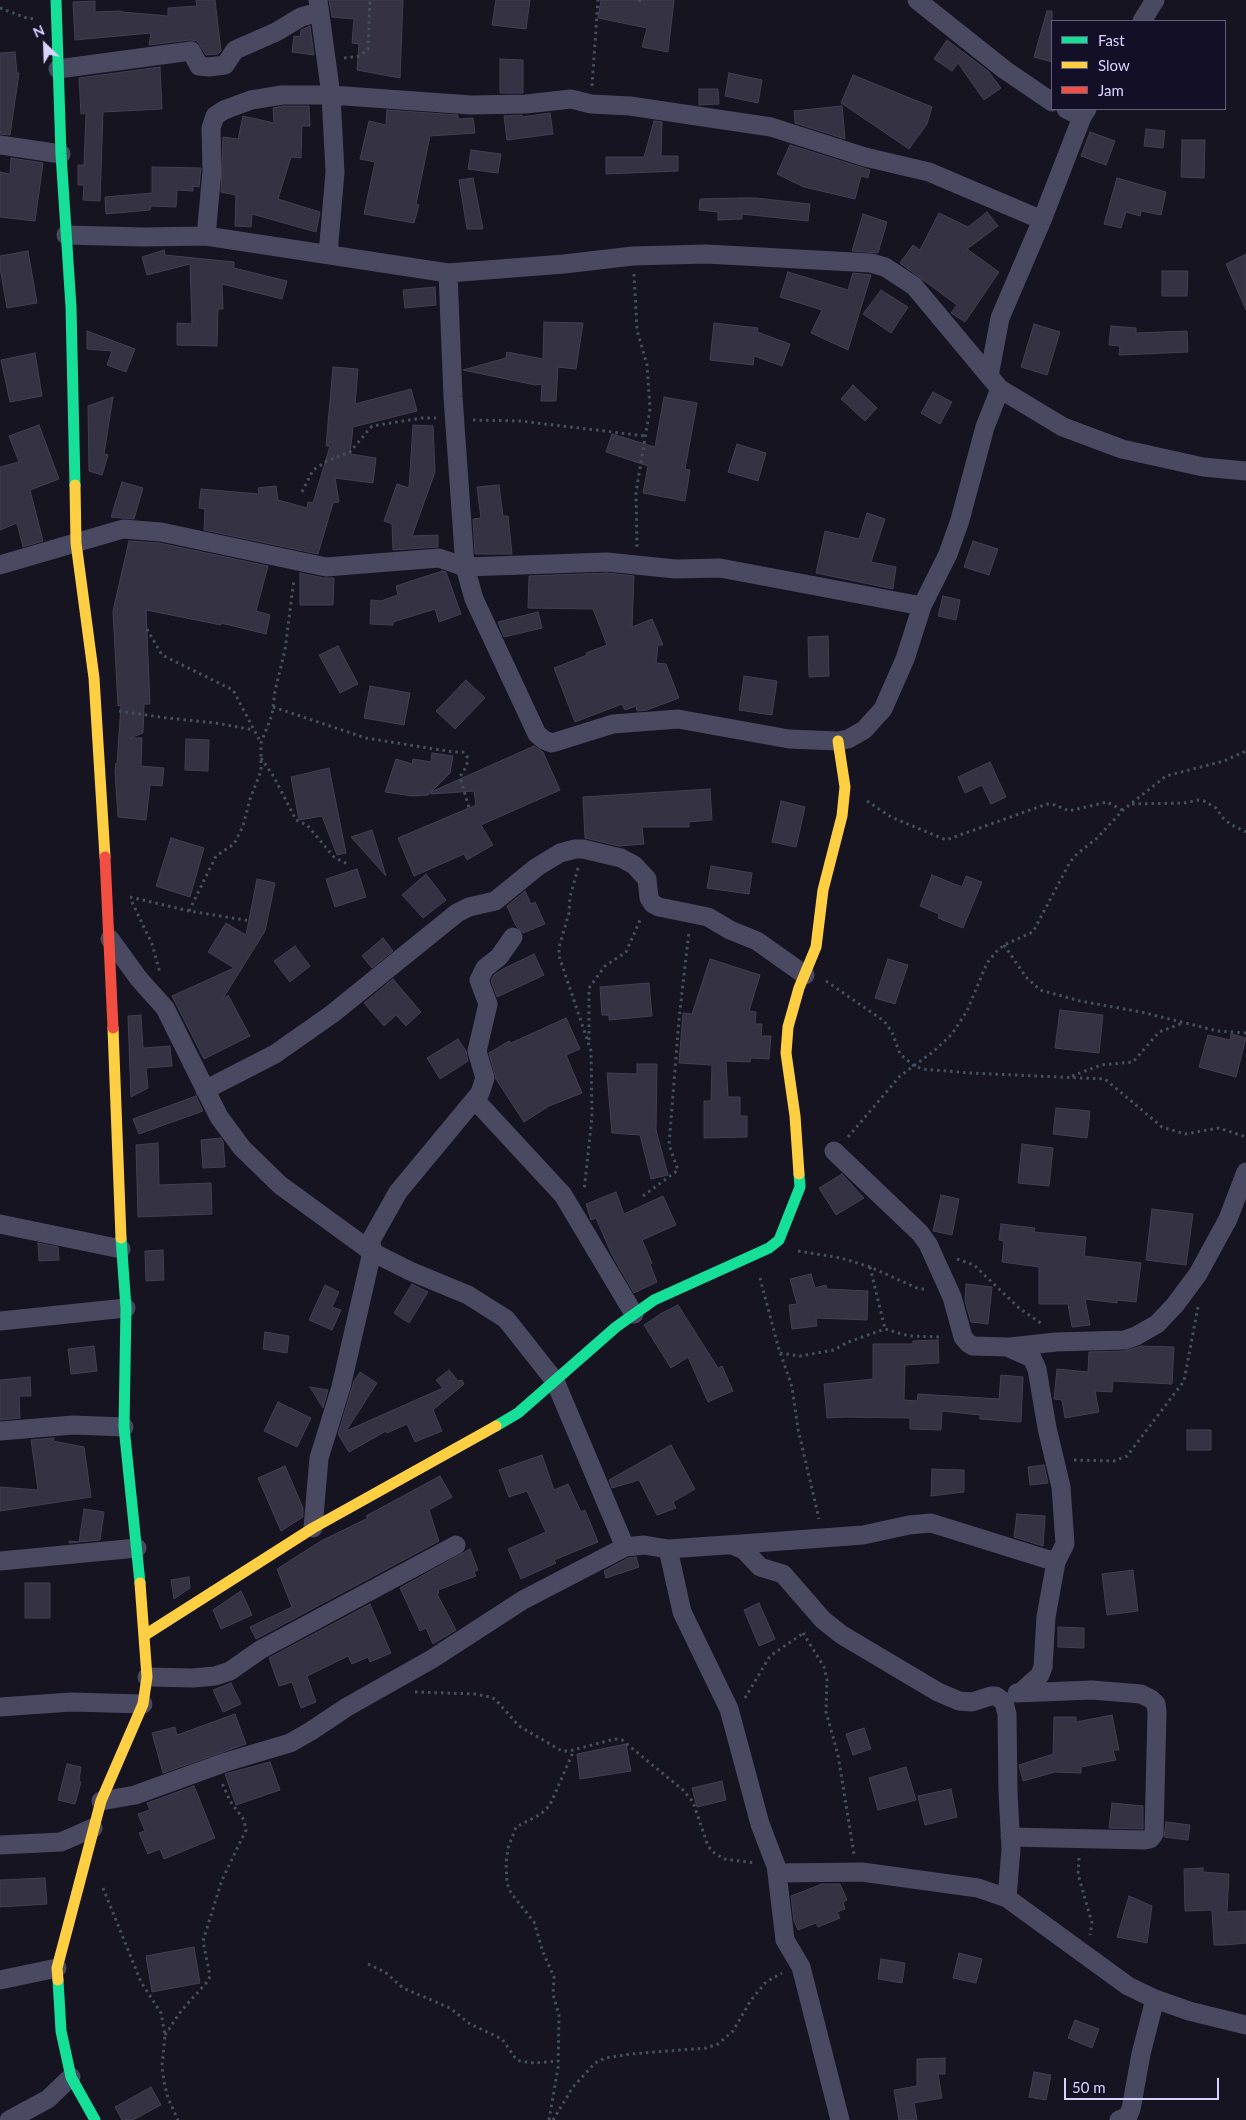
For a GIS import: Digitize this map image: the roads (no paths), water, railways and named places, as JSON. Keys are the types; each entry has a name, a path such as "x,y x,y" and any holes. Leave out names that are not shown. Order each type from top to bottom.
{"street":[{"path":"56,0 61,154 71,307 76,543 94,678 96,708 110,939 121,1249 126,1308 124,1426 145,1635 147,1677 143,1704 100,1801 57,1968 61,2031 71,2077 95,2120"},
{"path":"917,0 1004,70 1051,101"},
{"path":"1143,20 1155,0"},
{"path":"58,69 191,52 199,66 225,65 235,50 276,32 318,6 331,95 335,172 328,254"},
{"path":"206,236 212,171 211,128 215,116 224,110 266,96 282,94 331,95 471,105 526,104 571,99 591,104 630,106 771,127 865,157 929,172 1042,220"},
{"path":"448,274 465,567 474,599 537,734 544,740 552,742 613,724 678,719 789,739 838,741 848,739 864,730 883,709 905,658 922,606 948,554 960,520 986,427 995,382 1000,318 1042,220 1078,111"},
{"path":"0,145 61,154"},
{"path":"66,235 206,236 448,274 633,256 706,254 871,263 885,267 914,286 995,382 1063,427 1122,449 1203,467 1246,471"},
{"path":"0,565 123,530 160,532 326,567 439,558 465,567 608,562 675,568 720,568 922,606"},
{"path":"145,1635 313,1528 458,1449 518,1413 634,1314 654,1300 769,1248 779,1240 784,1232 800,1186 795,1116 786,1054 788,1027 806,970 816,947 823,890 842,816 845,787 838,741"},
{"path":"205,1090 275,1054 332,1014 456,913 469,907 495,901 536,867 560,853 575,849 583,848 621,858 634,864 647,878 651,902 659,907 708,917 730,930 757,941 806,970"},
{"path":"313,1528 319,1458 341,1387 372,1252 371,1240 398,1192 476,1101 485,1081 477,1054 488,1004 479,980 485,968 499,957 513,937"},
{"path":"110,939 139,979 165,1008 219,1117 242,1148 280,1185 372,1252 410,1271 468,1295 506,1319 555,1381 625,1547"},
{"path":"476,1101 559,1190 634,1314"},
{"path":"834,1151 920,1233 933,1253 950,1294 963,1337 973,1346 1008,1347 1056,1342 1125,1340 1157,1324 1176,1305 1198,1274 1228,1219 1246,1172"},
{"path":"0,1224 121,1249"},
{"path":"0,1321 126,1308"},
{"path":"1008,1347 1032,1358 1035,1363 1040,1381 1047,1428 1061,1487 1065,1544 1056,1562 1046,1617 1043,1667 1040,1675 1021,1692"},
{"path":"0,1431 73,1425 124,1426"},
{"path":"100,1801 136,1795 214,1766 290,1742 311,1732 347,1707 432,1659 523,1600 625,1547 644,1545 668,1549 732,1545 863,1535 909,1525 931,1524 1056,1562"},
{"path":"147,1677 193,1678 215,1676 230,1670 260,1650 456,1544"},
{"path":"732,1545 744,1550 760,1567 783,1574 823,1620 873,1654 952,1698 967,1702 991,1696 1021,1692 1092,1690 1141,1694 1156,1704 1154,1834 1150,1839 1010,1837"},
{"path":"0,1561 137,1548"},
{"path":"668,1549 682,1612 729,1709 760,1824 777,1870 785,1940 800,1967 840,2120"},
{"path":"996,1696 1004,1702 1006,1707 1012,1849 1007,1898"},
{"path":"0,1707 71,1702 143,1704"},
{"path":"0,1845 61,1842 93,1828"},
{"path":"777,1870 857,1872 978,1888 1007,1898 1128,1986 1155,1999 1189,2011 1246,2025"},
{"path":"0,1980 57,1968"},
{"path":"1119,2120 1128,2116 1131,2109 1141,2054 1155,1999"},
{"path":"9,2120 48,2099 71,2077"}]}
